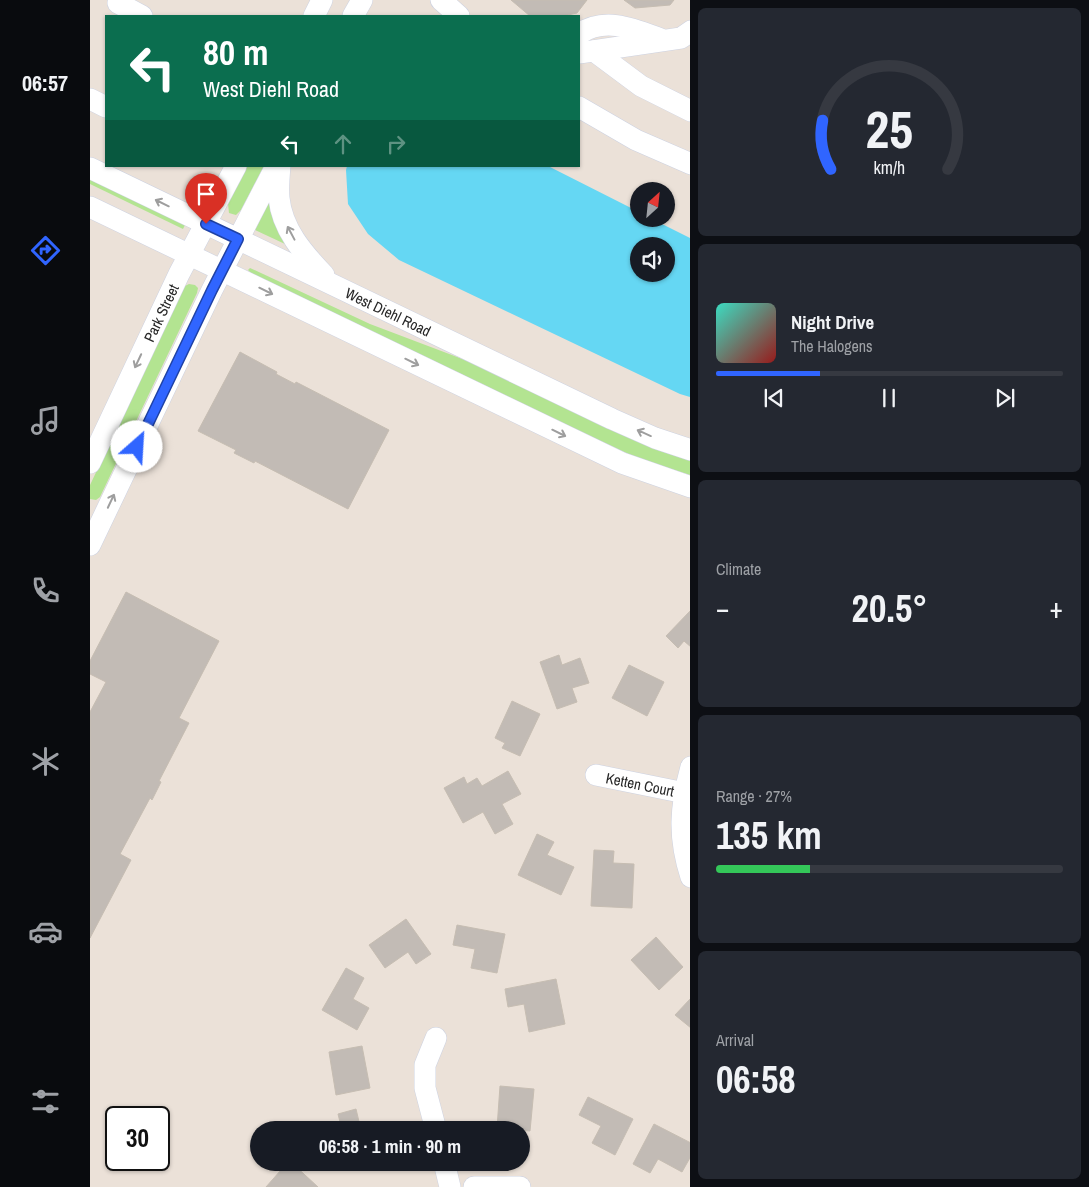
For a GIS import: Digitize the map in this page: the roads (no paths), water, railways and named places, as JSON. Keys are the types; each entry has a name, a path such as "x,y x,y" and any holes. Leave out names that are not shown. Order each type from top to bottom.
{"street":[{"path":"120,0 118,3 140,15"},
{"path":"314,15 322,0"},
{"path":"354,15 362,0"},
{"path":"441,0 458,15"},
{"path":"580,33 587,28 602,24 627,27 681,39"},
{"path":"586,52 681,39"},
{"path":"586,52 641,86 690,112"},
{"path":"90,99 105,106"},
{"path":"580,109 636,140 690,164"},
{"name":"Park Street","path":"90,463 190,254 235,167"},
{"path":"90,545 222,270 275,167"},
{"path":"280,167 278,196 280,210 285,223 303,253 333,284"},
{"name":"West Diehl Road","path":"90,168 612,419 655,438 690,450"},
{"path":"90,207 622,463 690,487"},
{"path":"690,767 681,814 684,852 690,877"},
{"name":"Ketten Court","path":"596,776 685,794"},
{"path":"434,1121 425,1088 424,1065 436,1038"},
{"path":"446,1171 450,1187"},
{"path":"474,1187 520,1187"}],"water":[{"path":"347,167 550,167 630,207 630,228 670,228 690,238 690,397 680,394 399,260 368,234 348,204"}]}
